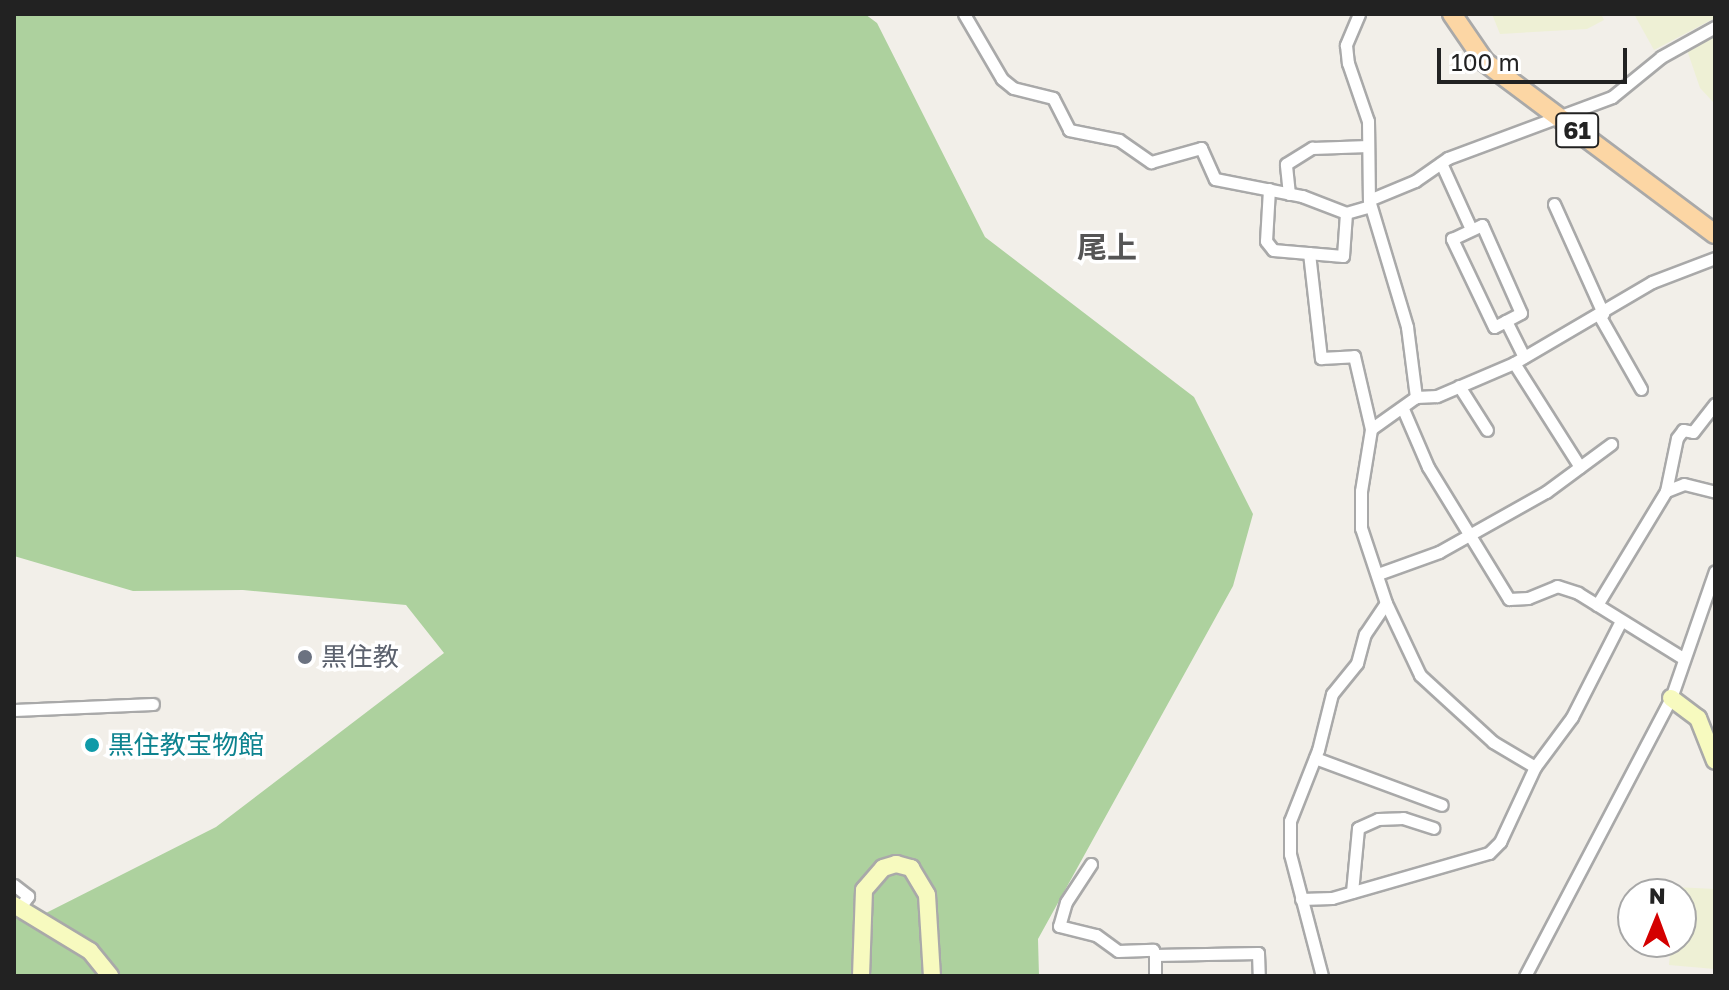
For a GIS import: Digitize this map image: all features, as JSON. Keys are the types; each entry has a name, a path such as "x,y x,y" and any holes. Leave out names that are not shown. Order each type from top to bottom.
{"main road":[{"name":"61","path":"1452,14 1472,49 1715,234"}],"street":[{"path":"964,14 1002,79 1013,88 1053,98 1069,130 1119,140 1146,161 1201,148 1215,179 1289,194 1346,213 1441,163 1555,114 1612,97 1661,57 1715,27"},
{"path":"1357,15 1346,45 1368,121 1370,203 1407,327 1416,397"},
{"path":"1289,194 1286,164 1312,148 1368,146"},
{"path":"1441,163 1471,229"},
{"path":"1269,189 1267,246 1343,256 1346,213"},
{"path":"1554,204 1601,314 1641,389"},
{"path":"1482,225 1521,313 1494,327 1452,239 1471,229 1482,225"},
{"path":"1309,253 1321,358 1354,356 1371,429 1361,491 1361,528 1386,603 1420,675 1493,742 1535,767"},
{"path":"1371,429 1416,397 1459,386 1519,360 1652,282 1715,258"},
{"path":"1506,321 1519,360 1580,467"},
{"path":"1459,386 1487,430"},
{"path":"1597,605 1666,491 1677,438 1683,430 1693,432 1715,404"},
{"path":"1403,409 1428,467 1509,599 1528,598 1557,586 1597,605 1683,658"},
{"path":"1378,574 1469,535 1580,467 1611,444"},
{"path":"1666,491 1684,484 1715,492"},
{"path":"1525,976 1671,698 1715,571"},
{"path":"1322,976 1290,854 1290,821 1315,758 1332,694 1357,663 1365,634 1386,603"},
{"path":"1301,899 1352,892 1489,853 1500,842 1535,767 1572,717 1621,621"},
{"path":"1671,698 1698,718 1715,761"},
{"path":"14,710 153,704"},
{"path":"1315,758 1442,805"},
{"path":"1352,892 1358,828 1378,819 1403,818 1433,828"},
{"path":"861,976 864,890 883,868 896,864 911,868 927,895 932,976"},
{"path":"1091,864 1066,902 1059,926 1096,935 1118,951 1153,950 1155,976"},
{"path":"14,885 28,896 16,907 90,951 110,976"},
{"path":"1155,955 1258,953 1259,976"}],"green space":[{"path":"14,14 865,14 877,23 985,237 1194,397 1253,514 1233,586 1038,939 1039,976 14,976 14,912 44,914 216,827 444,653 406,605 243,590 133,591 14,556"},
{"path":"1492,14 1601,14 1604,20 1587,29 1500,34"},
{"path":"1634,14 1715,14 1715,18 1654,50"},
{"path":"1715,35 1715,104 1700,88 1687,50"},
{"path":"1697,888 1715,889 1715,969 1669,965 1670,958 1697,958"}],"place":[{"name":"黒住教","path":"305,657"},
{"name":"黒住教宝物館","path":"92,745"}],"district":[{"name":"尾上","path":"1107,247"}]}
